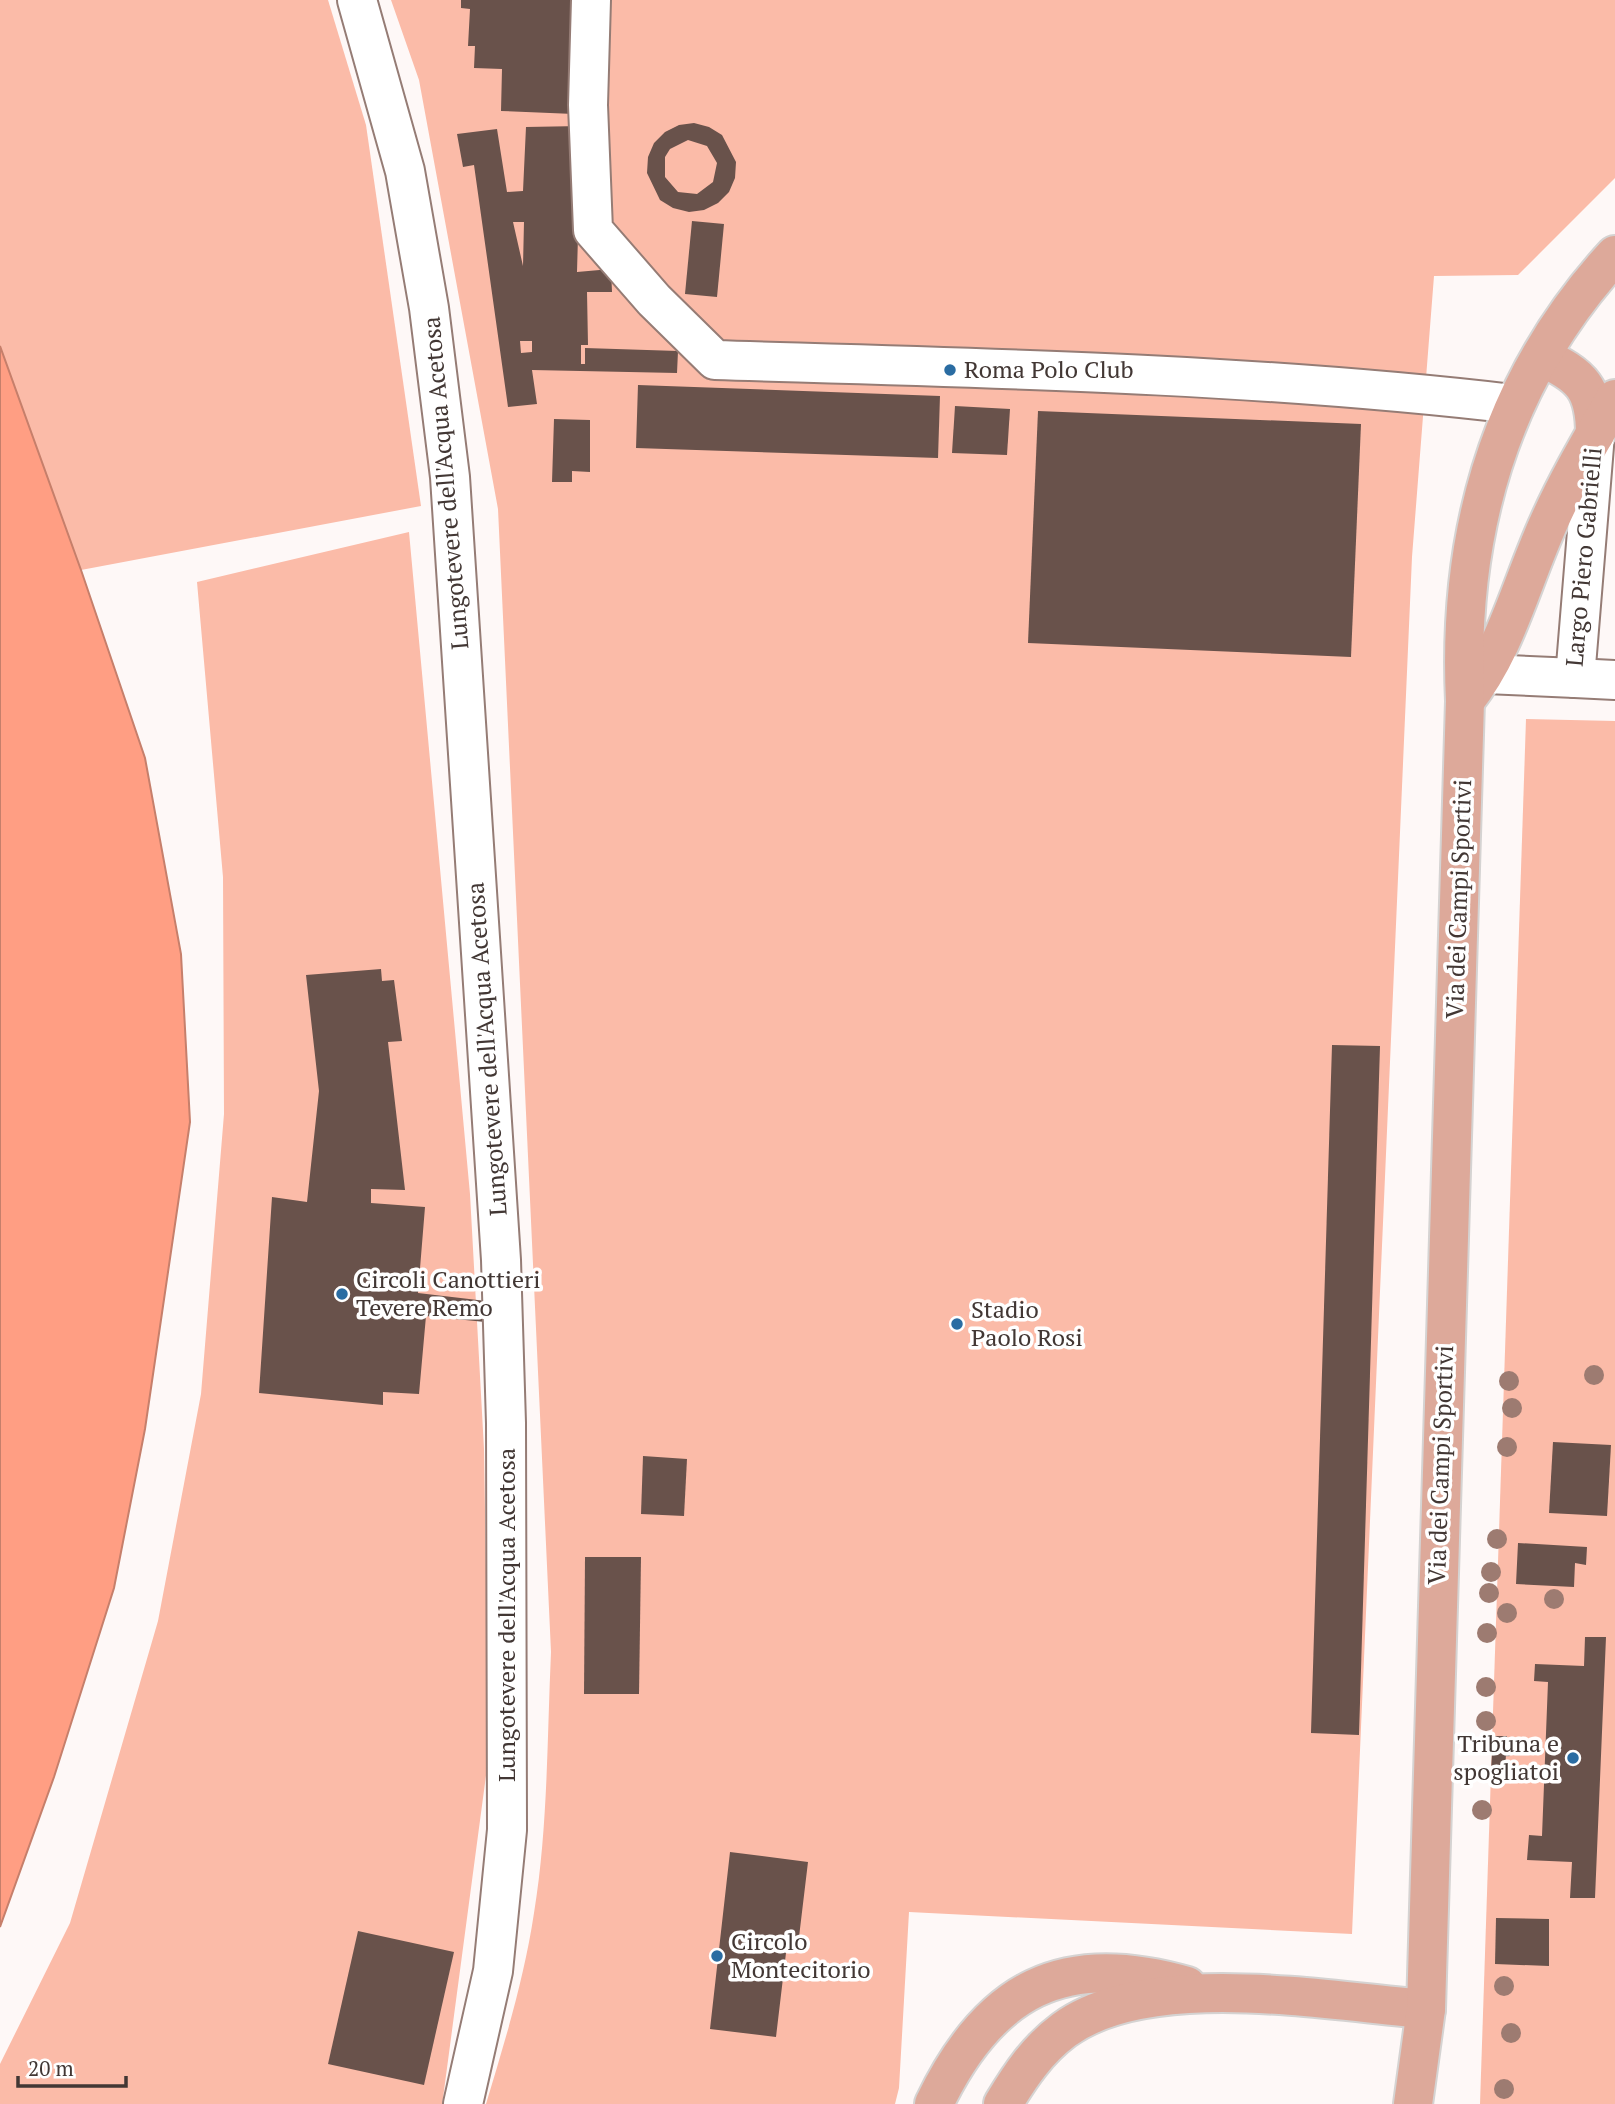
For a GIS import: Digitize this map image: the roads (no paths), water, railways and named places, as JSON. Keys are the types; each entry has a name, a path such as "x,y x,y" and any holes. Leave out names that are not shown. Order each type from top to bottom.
{"main road":[{"name":"Via dei Campi Sportivi","path":"1413,2104 1426,2009 1476,688 1463,634 1469,565 1489,474 1513,404 1578,299 1615,255"},
{"path":"1541,357 1570,370 1588,391 1596,414 1595,434"},
{"name":"Via dei Campi Sportivi","path":"1476,688 1504,639 1549,521 1615,398"},
{"path":"934,2104 945,2082 977,2035 1011,2002 1043,1984 1078,1974 1132,1973 1205,1992 1426,2009"},
{"path":"1003,2104 1030,2062 1049,2042 1085,2017 1143,2000 1205,1992"}],"lane":[{"name":"Lungotevere dell'Acqua Acetosa","path":"357,0 405,171 429,308 450,477 501,1260 506,1423 507,1830 494,1971 463,2104"},
{"path":"591,0 588,105 593,230 654,300 715,360 988,369 1381,390 1513,404"},
{"name":"Largo Piero Gabrielli","path":"1476,688 1575,678 1595,434"},
{"path":"1575,678 1615,680"}],"place":[{"name":"Roma Polo Club","path":"950,370"},
{"name":"Circoli Canottieri Tevere Remo","path":"342,1294"},
{"name":"Stadio Paolo Rosi","path":"957,1324"},
{"name":"Tribuna e spogliatoi","path":"1573,1758"},
{"name":"Circolo Montecitorio","path":"717,1956"}]}
